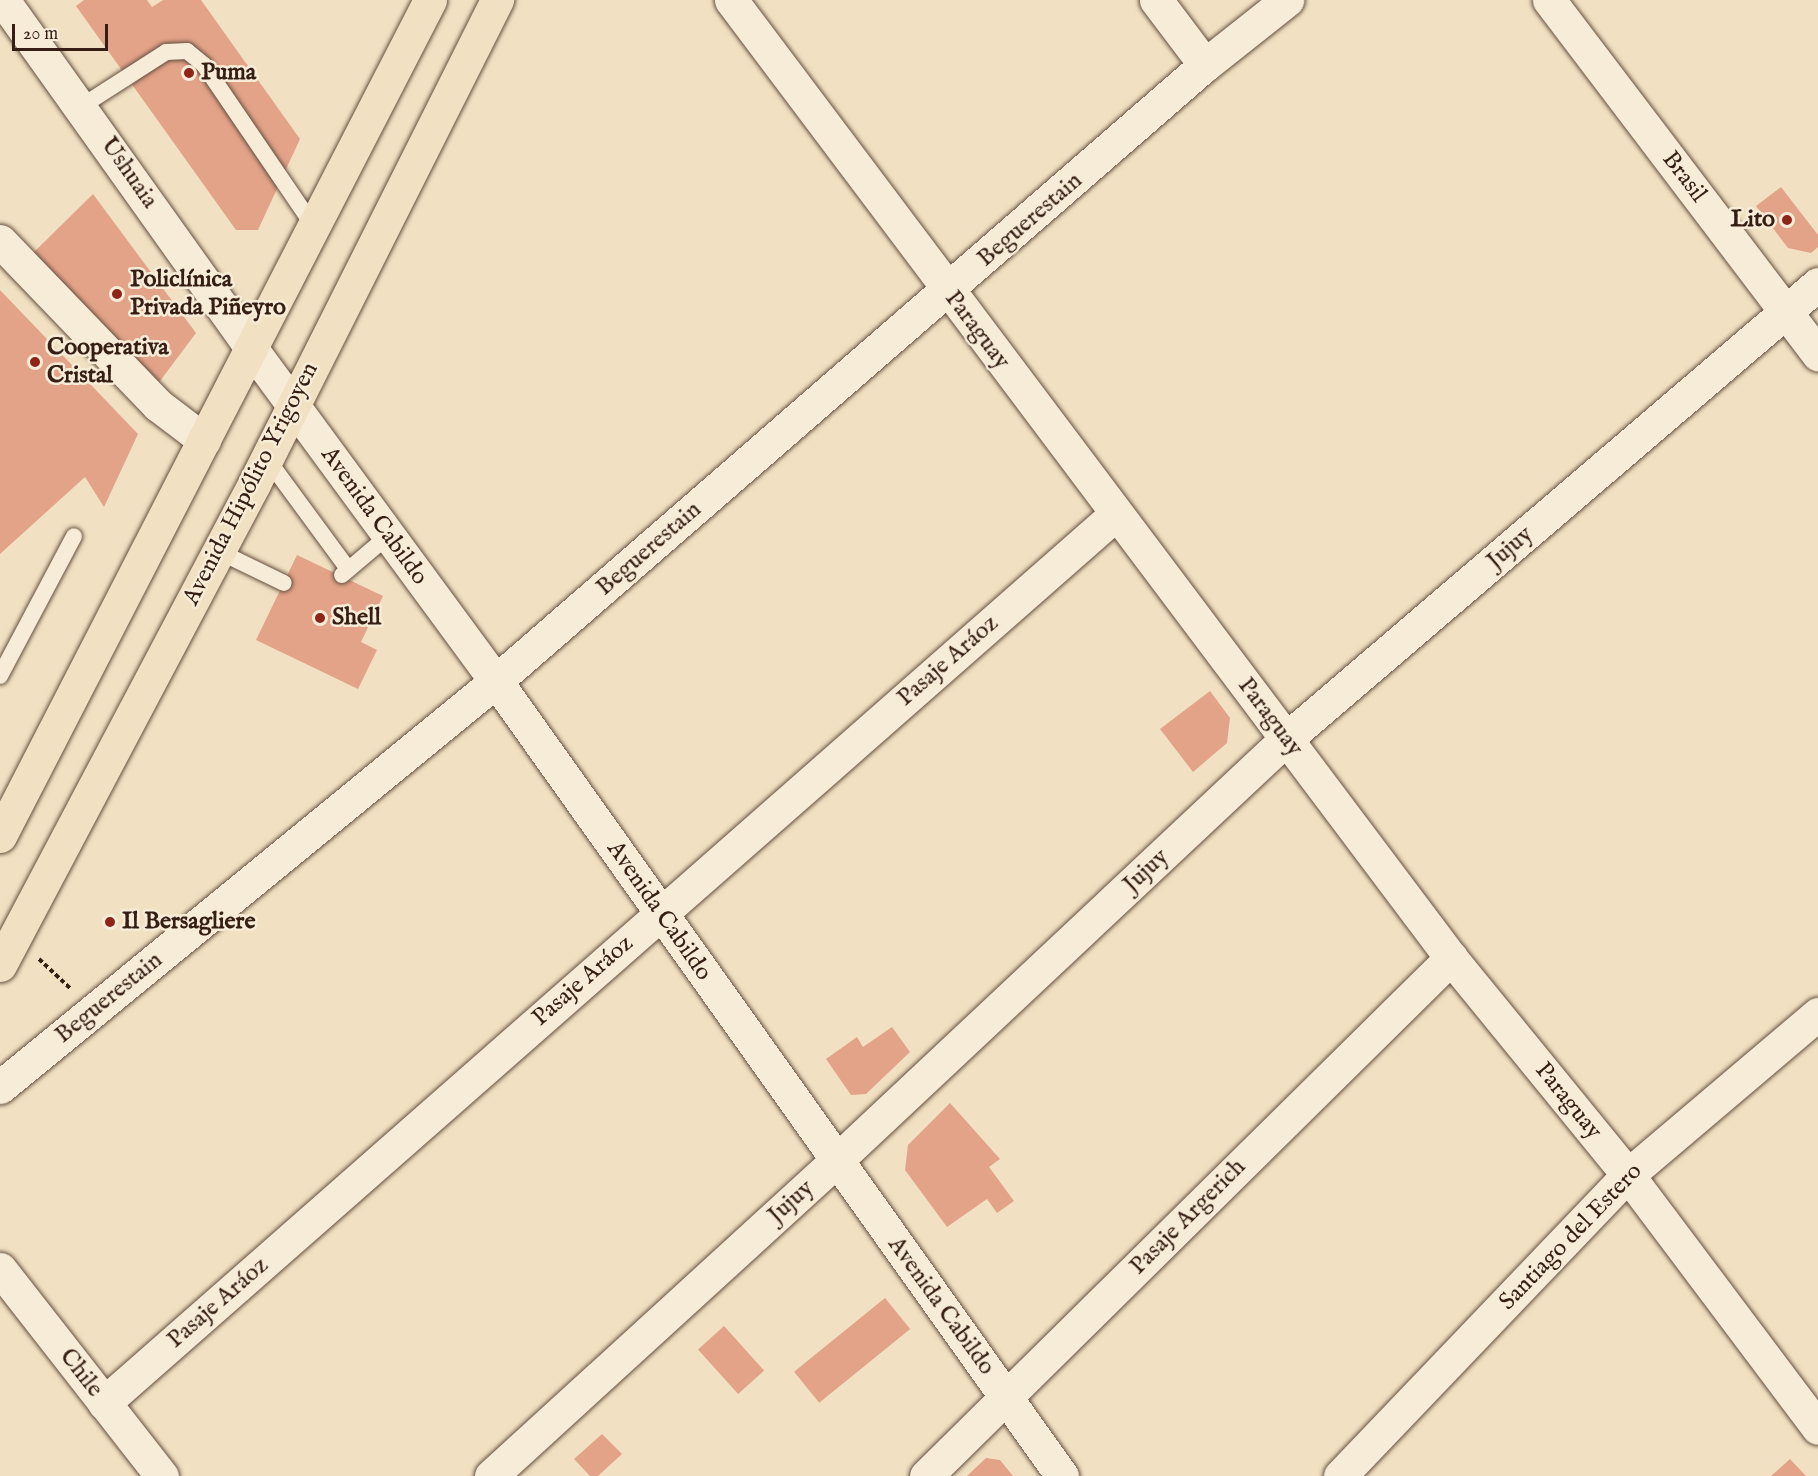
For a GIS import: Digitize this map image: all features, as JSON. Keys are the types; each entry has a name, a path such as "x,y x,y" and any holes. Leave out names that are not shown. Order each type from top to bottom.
{"main road":[{"path":"0,836 430,0"},
{"name":"Avenida Hipólito Yrigoyen","path":"0,965 218,551 497,0"}],"street":[{"name":"Ushuaia","path":"3,0 82,106 251,348"},
{"name":"Paraguay","path":"731,0 948,292 1451,958 1628,1175 1818,1428"},
{"path":"1156,0 1205,65"},
{"name":"Beguerestain","path":"0,1087 496,681 948,292 1205,65 1287,0"},
{"name":"Brasil","path":"1549,0 1818,355"},
{"path":"0,241 159,405 204,440"},
{"name":"Jujuy","path":"491,1476 835,1162 1286,740 1818,284"},
{"name":"Avenida Cabildo","path":"251,348 496,681 835,1162 1062,1476"},
{"name":"Pasaje Aráoz","path":"104,1403 1116,514"},
{"name":"Pasaje Argerich","path":"926,1476 1451,958"},
{"name":"Santiago del Estero","path":"1340,1476 1628,1175 1818,1014"},
{"name":"Chile","path":"0,1269 162,1476"}],"lane":[{"path":"82,106 166,52 188,51 204,65 314,227"},
{"path":"265,456 345,573 388,536"},
{"path":"0,676 74,536"},
{"path":"218,551 284,583"}],"path":[{"path":"15,936 93,1011"}],"building":[{"name":"Puma","path":"84,0 147,0 152,7 163,0 201,0 300,139 258,230 236,230 76,6"},
{"name":"Lito","path":"1781,187 1818,235 1818,247 1811,253 1788,248 1756,206"},
{"name":"Policlínica Privada Piñeyro","path":"93,194 196,333 157,385 30,256"},
{"name":"Cooperativa Cristal","path":"0,290 138,434 104,507 85,477 0,554"},
{"name":"Shell","path":"297,555 383,596 361,642 377,650 358,689 256,640"},
{"path":"1210,691 1230,718 1227,743 1193,772 1160,729"},
{"path":"892,1027 910,1052 866,1094 851,1095 826,1059 857,1037 863,1047"},
{"path":"950,1103 1000,1159 989,1167 1014,1201 997,1213 987,1199 947,1227 905,1170 908,1145"},
{"path":"885,1298 910,1329 819,1403 794,1372"},
{"path":"724,1326 764,1371 738,1394 698,1349"},
{"path":"602,1434 622,1454 598,1476 590,1476 574,1459"},
{"path":"986,1458 1000,1460 1013,1476 967,1476"},
{"path":"1790,1459 1806,1476 1771,1476"}],"place":[{"name":"Puma","path":"189,73"},
{"name":"Lito","path":"1787,220"},
{"name":"Policlínica Privada Piñeyro","path":"117,294"},
{"name":"Cooperativa Cristal","path":"35,362"},
{"name":"Shell","path":"320,618"},
{"name":"Il Bersagliere","path":"110,922"}]}
